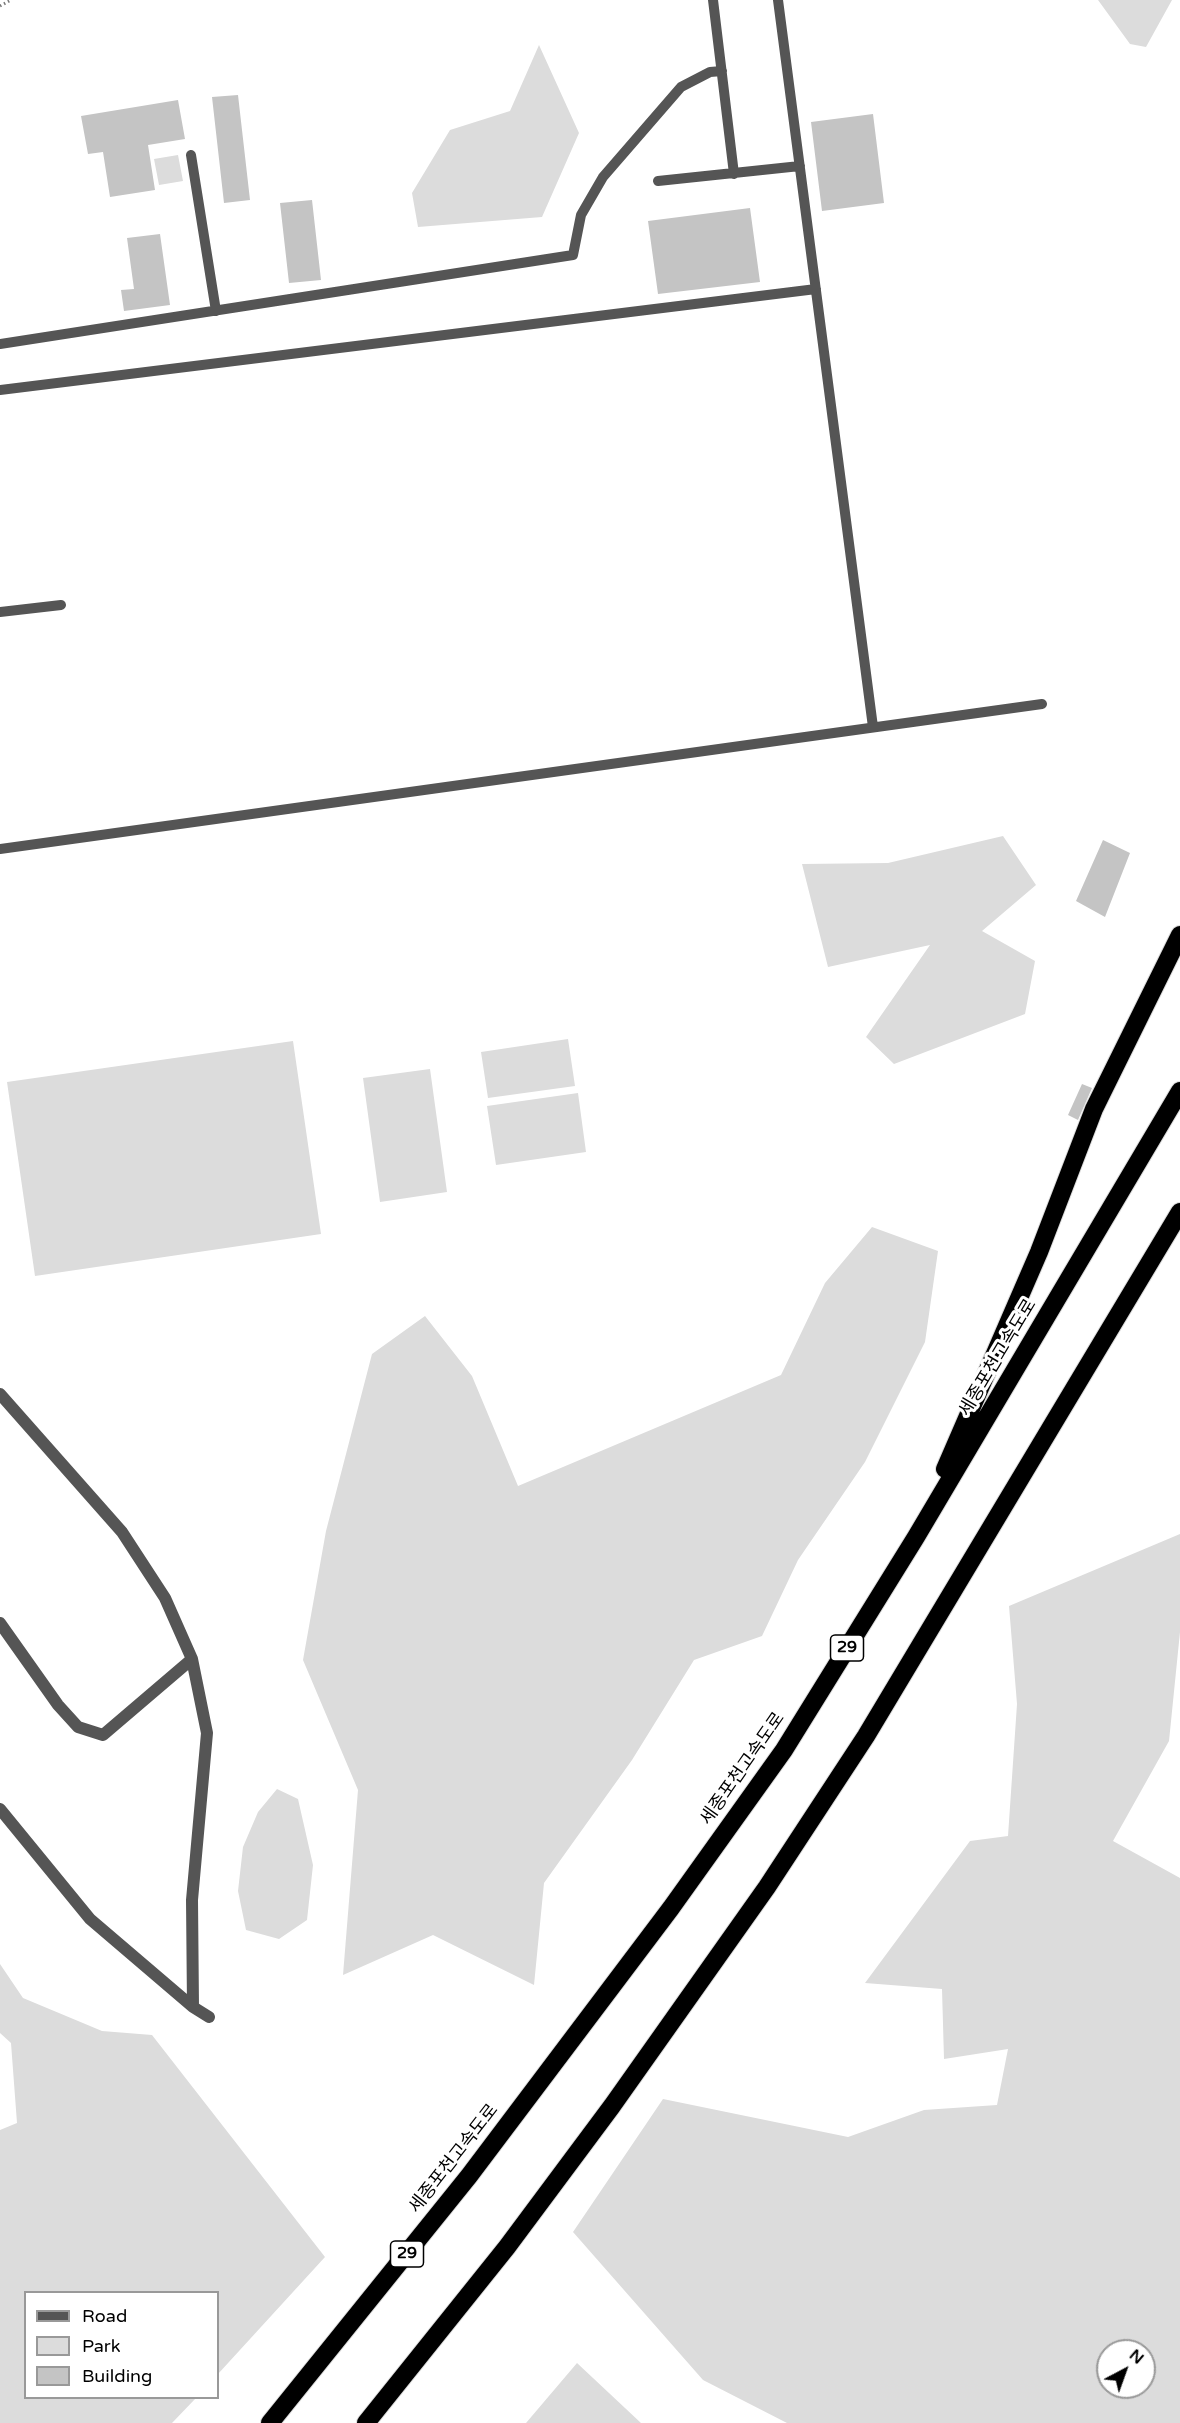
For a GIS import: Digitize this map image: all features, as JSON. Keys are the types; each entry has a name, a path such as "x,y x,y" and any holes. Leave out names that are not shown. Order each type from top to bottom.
{"highway":[{"path":"916,1537 1039,1252 1094,1108 1180,935"},
{"name":"세종포천고속도로","path":"270,2423 469,2176 671,1908 784,1750 916,1537 1180,1091"},
{"path":"366,2423 507,2247 612,2106 760,1897 866,1737 1180,1212"}],"street":[{"path":"0,1394 122,1532 165,1598 192,1659 207,1733 192,1900 193,2007"},
{"path":"0,1623 58,1705 78,1727 103,1736 192,1659"},
{"path":"0,1809 90,1919 193,2007 210,2017"}],"lane":[{"path":"713,0 734,174"},
{"path":"778,0 873,726"},
{"path":"0,344 573,255 581,214 603,177 681,87 710,72 722,71"},
{"path":"191,155 216,311"},
{"path":"658,182 800,166"},
{"path":"0,390 816,289"},
{"path":"0,612 61,605"},
{"path":"0,849 1042,704"}],"path":[{"path":"0,6 11,0"}],"green space":[{"path":"1098,0 1172,0 1146,47 1130,44"},
{"path":"539,45 579,133 542,217 418,227 412,193 450,130 510,111"},
{"path":"178,155 183,181 159,185 154,159"},
{"path":"1003,836 1036,885 982,931 1035,961 1025,1014 894,1064 866,1037 930,945 828,967 802,864 888,863"},
{"path":"568,1039 575,1086 488,1098 481,1052"},
{"path":"293,1041 321,1234 35,1276 7,1082"},
{"path":"430,1069 447,1192 380,1202 363,1078"},
{"path":"578,1093 586,1152 496,1165 487,1106"},
{"path":"872,1227 938,1251 925,1342 865,1462 798,1560 762,1636 694,1660 632,1760 544,1883 534,1985 433,1935 343,1975 358,1790 303,1660 326,1531 372,1354 425,1316 472,1376 518,1486 781,1375 825,1283"},
{"path":"1180,1534 1180,1632 1169,1741 1113,1841 1180,1878 1180,2423 787,2423 703,2380 573,2232 663,2099 848,2137 924,2110 997,2105 1008,2049 944,2059 942,1989 865,1983 970,1841 1008,1836 1017,1704 1009,1606"},
{"path":"277,1789 298,1799 313,1865 307,1920 279,1939 246,1930 238,1891 243,1847 258,1812"},
{"path":"0,1964 23,1998 102,2031 152,2035 325,2257 219,2373 219,2291 24,2291 24,2399 195,2399 172,2423 0,2423 0,2130 17,2123 11,2043 0,2033"},
{"path":"577,2363 641,2423 526,2423"}],"building":[{"path":"238,95 250,200 224,203 212,97"},
{"path":"178,100 185,139 148,145 155,190 110,197 103,152 88,154 81,116"},
{"path":"873,114 884,203 822,211 811,122"},
{"path":"312,200 321,280 289,283 280,203"},
{"path":"750,208 760,282 658,294 648,221"},
{"path":"160,234 170,305 124,311 121,290 134,289 127,238"},
{"path":"1103,840 1130,853 1105,917 1076,901"},
{"path":"1082,1084 1092,1088 1078,1120 1068,1115"}]}
